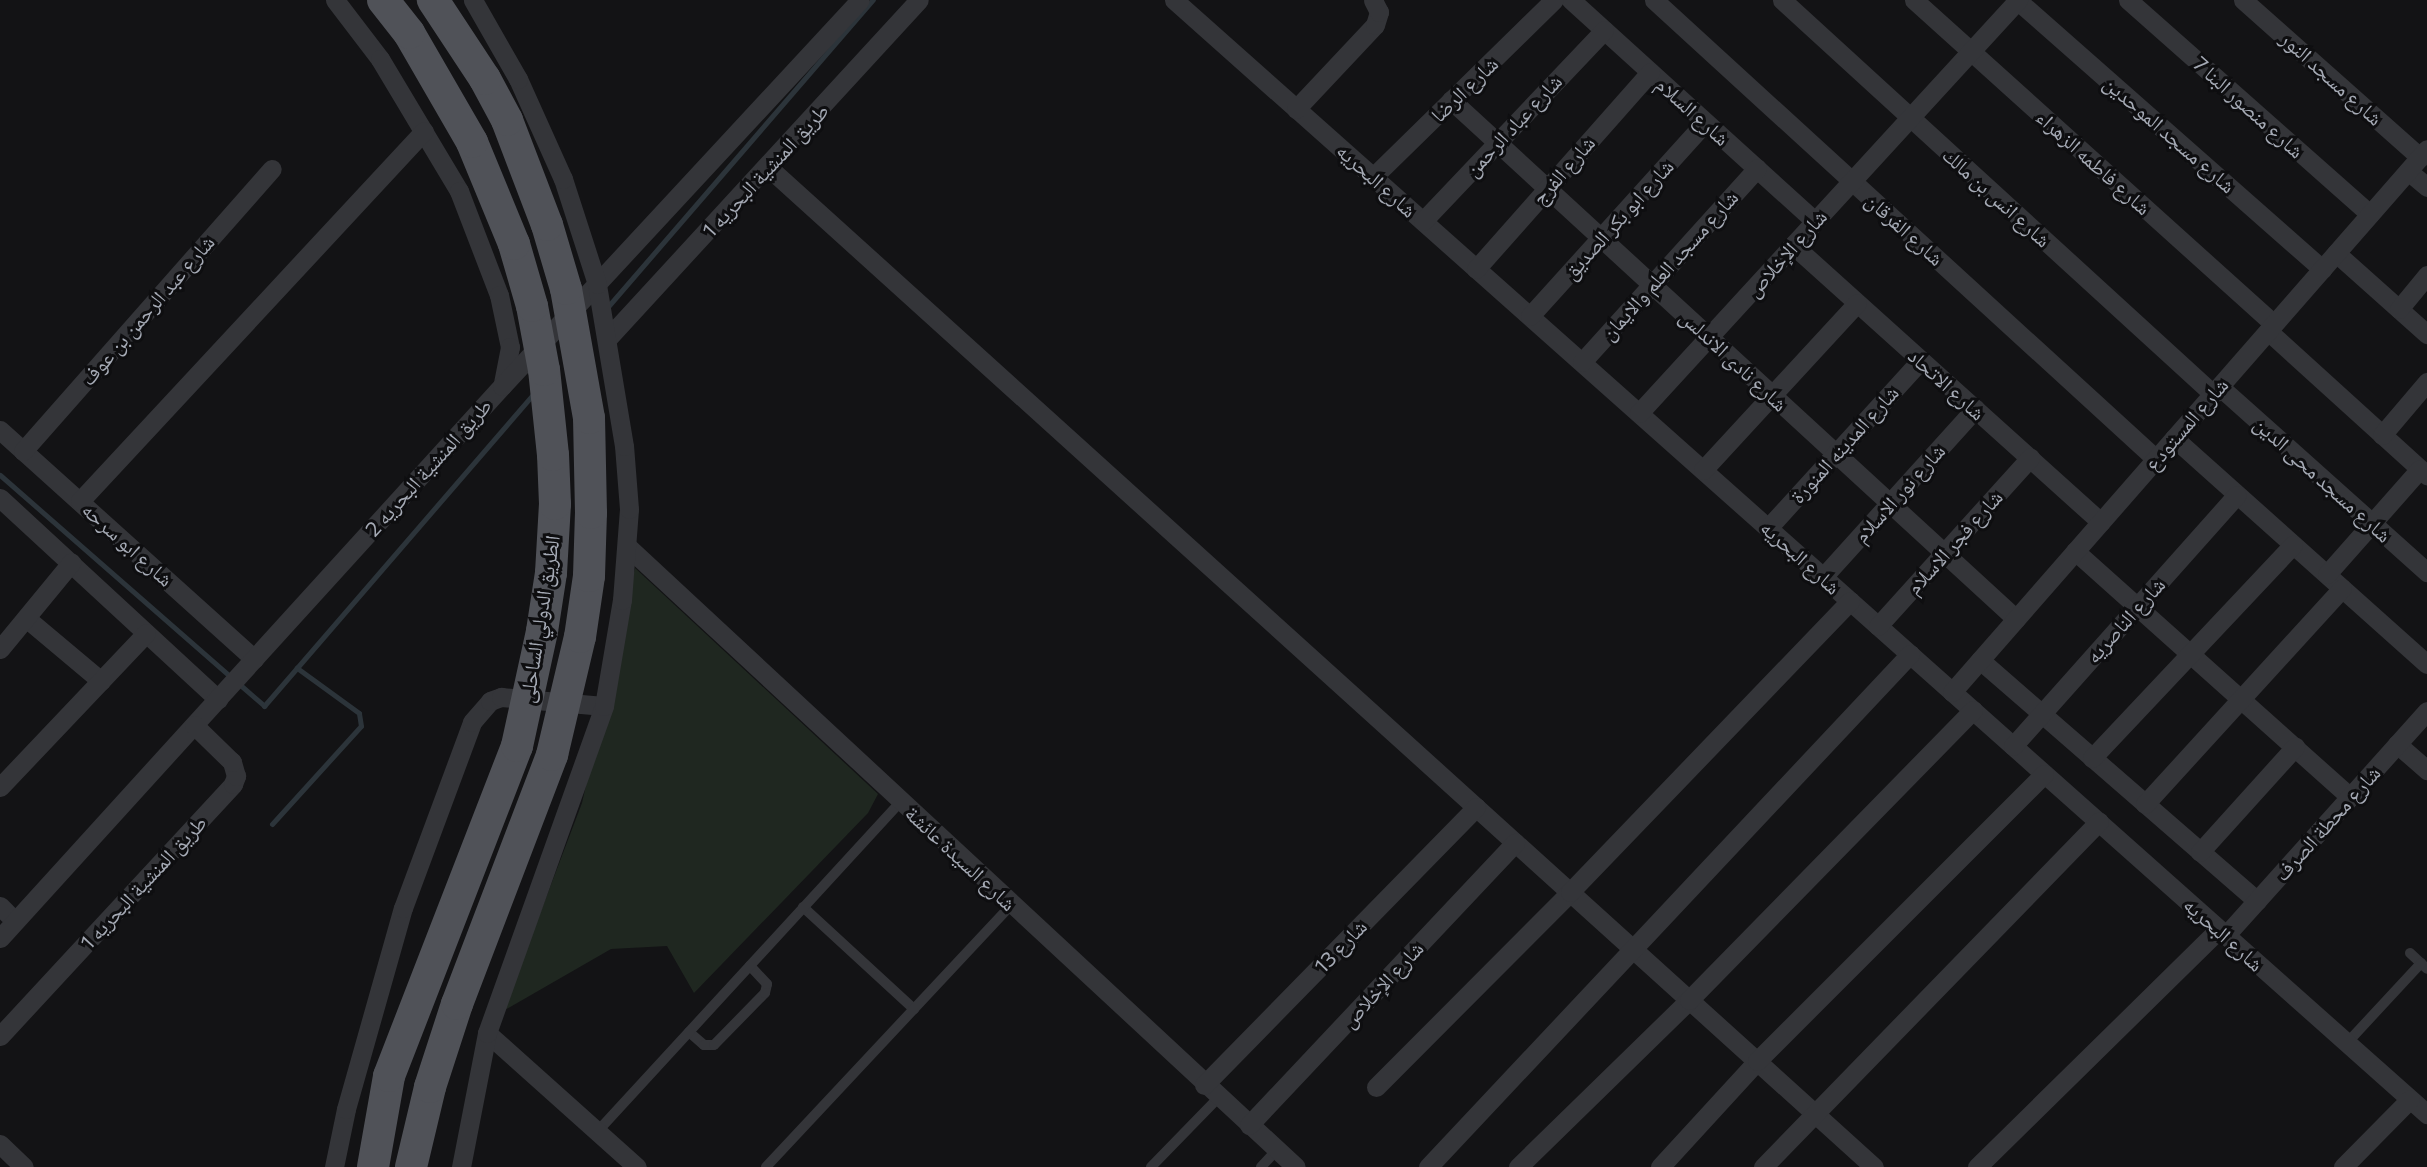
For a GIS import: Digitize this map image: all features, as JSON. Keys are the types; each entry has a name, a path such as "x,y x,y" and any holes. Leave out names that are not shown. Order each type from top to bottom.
{"main road":[{"name":"الطريق الدولي الساحلى","path":"373,1167 389,1076 517,746 544,619 551,573 555,504 544,370 532,306 514,244 472,142 409,33 383,0"},
{"name":"الطريق الدولي الساحلى","path":"411,1167 430,1087 457,1004 552,755 580,637 589,576 591,513 589,418 566,289 547,225 507,120 485,79 433,0"}],"street":[{"path":"335,0 380,59 459,191 499,295 510,347 502,386"},
{"path":"461,1167 487,1033 604,706 622,600 629,509 624,446 597,284 563,179 518,79 472,0"},
{"name":"طريق المنشية البحريه 2","path":"0,938 502,386 860,0"},
{"name":"طريق المنشية البحريه 1","path":"608,338 919,0"},
{"path":"1296,108 1375,24 1379,12 1373,0"},
{"name":"شارع الرضا","path":"1373,177 1554,0"},
{"name":"شارع السلام","path":"1571,0 1815,221"},
{"name":"شارع الفرقان","path":"1654,0 2156,459"},
{"name":"شارع انس بن مالك","path":"1782,0 1910,118 2216,390"},
{"name":"شارع فاطمه الزهراء","path":"1913,0 2424,472"},
{"name":"شارع الإخلاص","path":"1639,413 2018,0"},
{"name":"شارع مسجد الموحدين","path":"2018,0 2322,269"},
{"name":"شارع منصور البنا 7","path":"2128,0 2370,214"},
{"name":"شارع مسجد النور","path":"2243,0 2418,159 2427,187"},
{"name":"شارع البحريه","path":"1186,4 1373,177 2427,1114"},
{"name":"شارع عباد الرحمن","path":"1423,221 1604,30"},
{"name":"شارع الفرج","path":"1476,269 1650,72"},
{"name":"شارع نادى الاندلس","path":"1451,100 2016,619"},
{"name":"شارع ابو بكر الصديق","path":"1530,316 1705,122"},
{"path":"80,501 424,131"},
{"name":"شارع المستودع","path":"1952,692 2418,159"},
{"path":"768,167 1874,1167"},
{"name":"شارع عبد الرحمن بن عوف","path":"23,451 272,169"},
{"name":"شارع مسجد العلم والايمان","path":"1582,362 1757,169"},
{"name":"شارع الاتحاد","path":"1793,245 2101,522"},
{"path":"2336,253 2427,334"},
{"path":"2399,309 2427,275"},
{"path":"1703,470 1857,303"},
{"name":"شارع المدينه المنورة","path":"1768,528 1921,360"},
{"path":"2382,435 2427,382"},
{"name":"شارع مسجد محى الدين","path":"2216,390 2427,572"},
{"name":"شارع نور الاسلام","path":"1823,577 1975,409"},
{"name":"شارع ابو سرحه","path":"0,430 254,659"},
{"path":"2174,438 2427,664"},
{"name":"شارع فجر الاسلام","path":"1878,626 2030,458"},
{"path":"2326,574 2372,523 2424,472"},
{"name":"شارع الناصريه","path":"2013,746 2237,495"},
{"path":"0,498 218,699"},
{"path":"2092,758 2293,545"},
{"name":"شارع السيدة عائشة","path":"628,547 1211,1091 1296,1167"},
{"path":"2075,551 2350,797"},
{"path":"0,649 71,563"},
{"path":"2145,804 2342,588"},
{"path":"1376,1087 1570,892 1850,601"},
{"path":"26,618 101,681"},
{"path":"0,787 146,633"},
{"path":"1428,1167 1910,654"},
{"path":"1980,660 2257,901"},
{"path":"334,1167 346,1108 399,920 472,722 490,701 501,697 604,706"},
{"path":"1518,1167 1689,1000 1973,710"},
{"name":"شارع محطة الصرف","path":"1977,1167 2257,901 2427,711"},
{"name":"طريق المنشية البحريه 1","path":"0,1036 233,783 236,769 232,762 194,725"},
{"path":"2397,744 2427,770"},
{"path":"2200,852 2295,747"},
{"path":"1661,1167 1757,1061 2044,774"},
{"name":"شارع 13","path":"1211,1091 1475,807"},
{"path":"1763,1167 2099,822"},
{"name":"شارع الإخلاص","path":"1249,1125 1515,843"},
{"path":"0,906 15,921"},
{"path":"487,1033 637,1167"},
{"path":"2343,1167 2410,1099"},
{"path":"0,1144 24,1167"}],"lane":[{"path":"597,1132 900,802"},
{"path":"766,1167 1011,905"},
{"path":"803,907 914,1009"},
{"path":"2347,1043 2424,966 2410,953"},
{"path":"689,1032 704,1045 714,1045 765,993 767,984 750,966"},
{"path":"1151,1167 1211,1091"},
{"path":"1261,1167 1277,1150"}],"shaded area":[{"path":"635,568 878,794 868,813 694,993 667,946 611,949 503,1011 582,803"}],"waterway":[{"path":"605,310 873,0"},
{"path":"238,683 264,706 535,392"},
{"path":"0,475 231,677"},
{"path":"272,824 361,726 359,713 297,668"}]}
